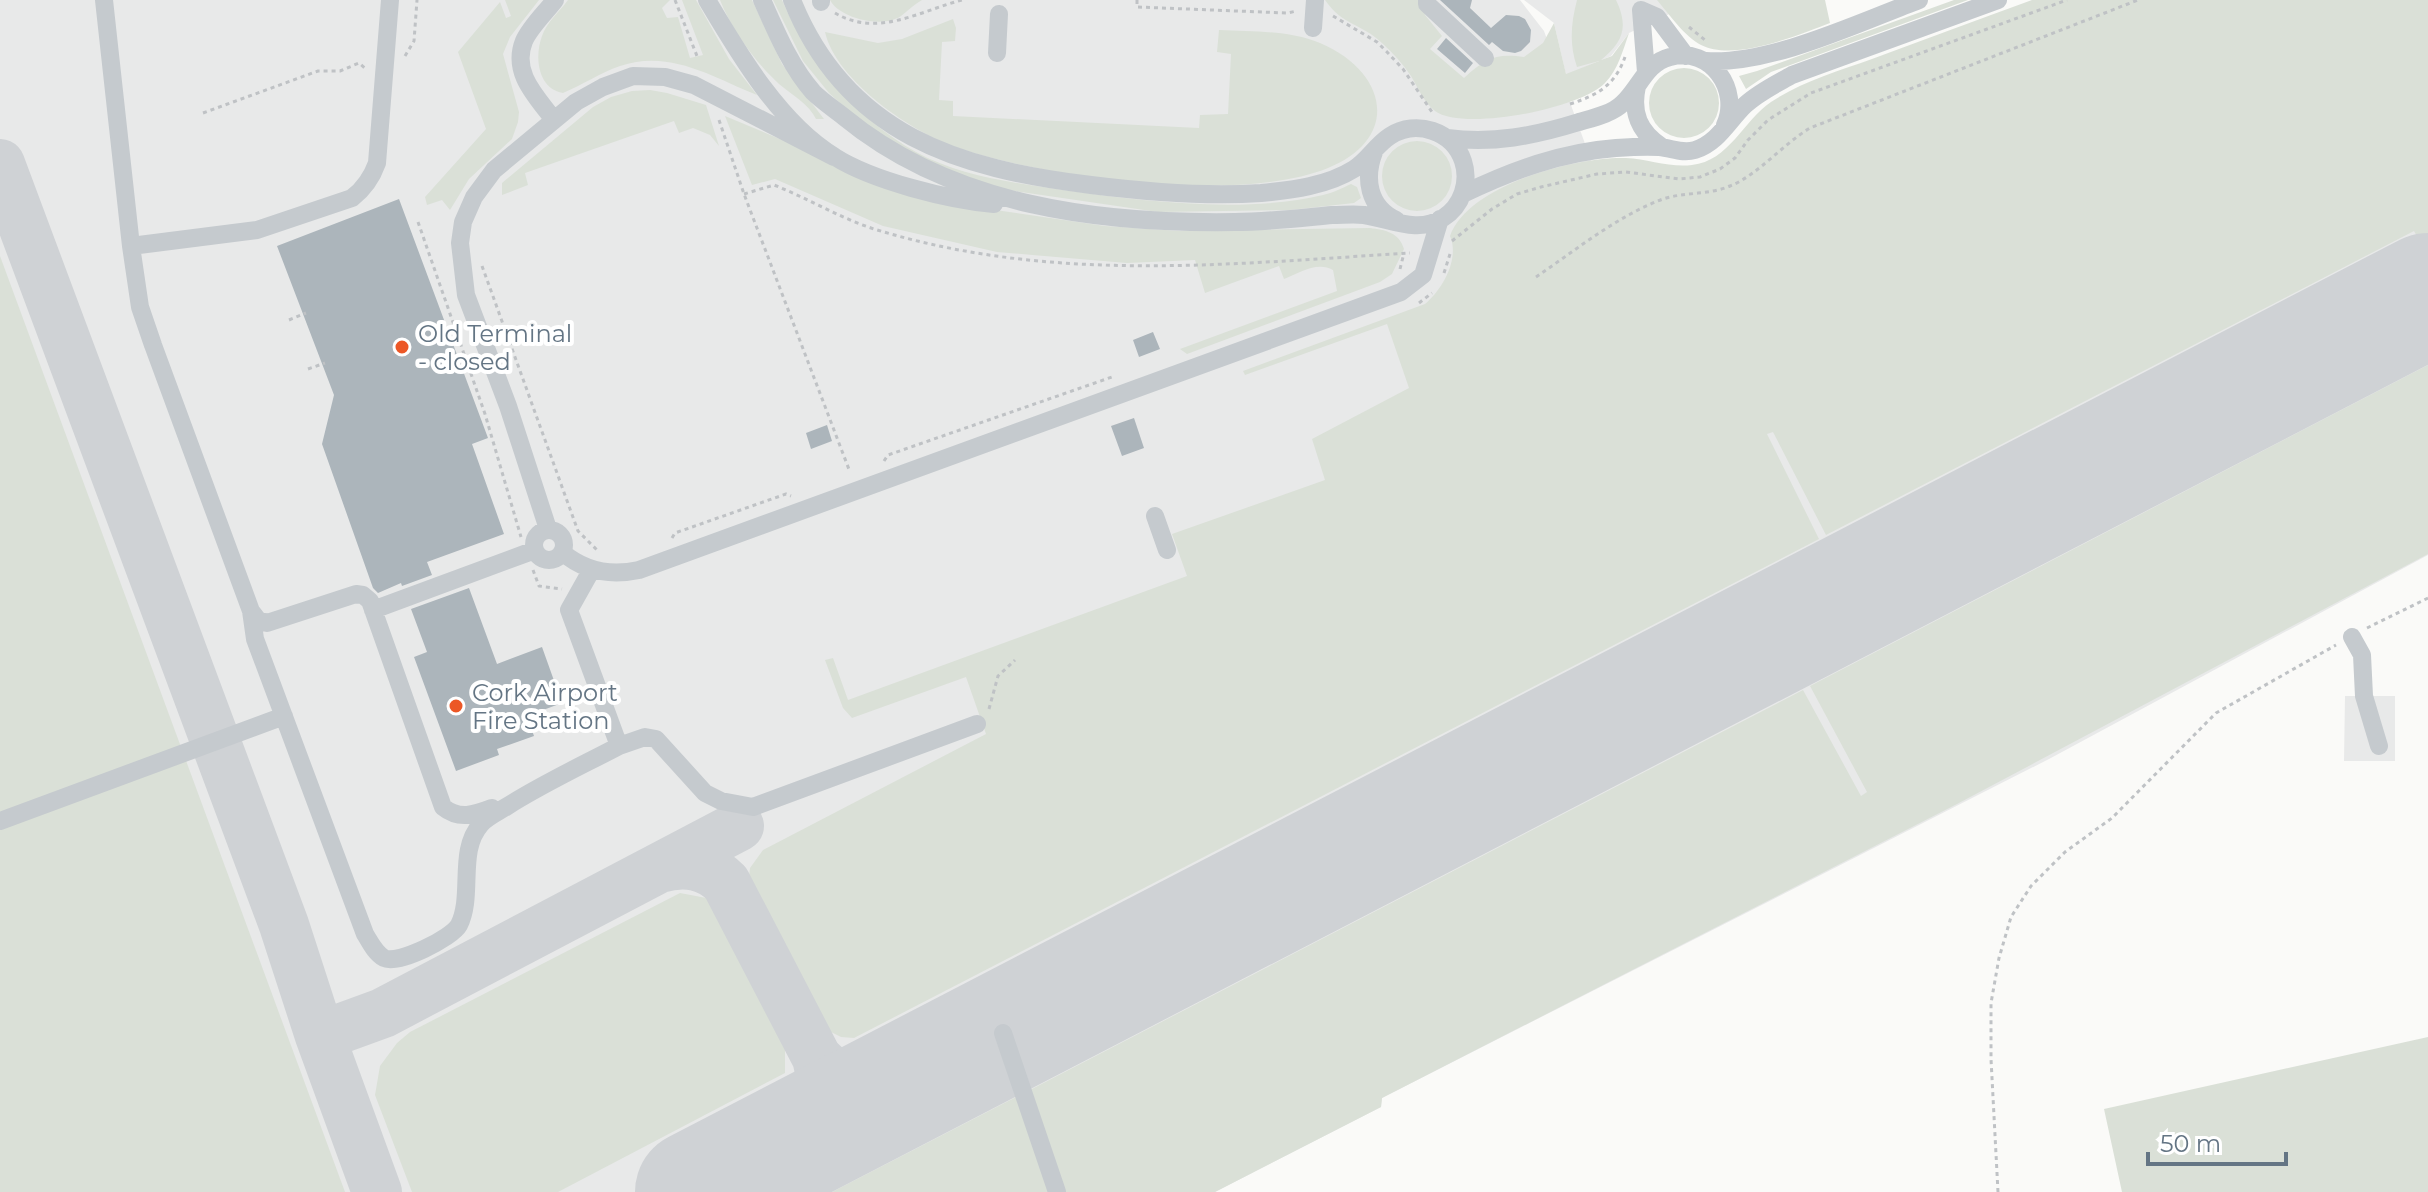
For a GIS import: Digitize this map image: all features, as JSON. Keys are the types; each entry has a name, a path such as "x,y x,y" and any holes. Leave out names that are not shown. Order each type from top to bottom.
{"street":[{"path":"104,0 140,307 251,611 255,639 365,934 372,947 384,958 398,960 450,935 458,927 474,835 484,820 524,795 619,746 645,737 656,739 705,793 721,801 753,807 977,724"},
{"path":"131,246 257,230 352,198 368,182 377,163 390,0"},
{"path":"554,120 529,88 521,63 524,40 555,0"},
{"path":"707,0 766,92 799,128 834,157"},
{"path":"762,0 781,43 813,92 867,136 919,168 1044,208"},
{"path":"792,0 820,53 838,77 897,129 938,151 1002,171 1113,188 1181,194 1245,194 1317,184 1354,169 1391,135 1405,129 1420,128 1447,138 1482,142 1540,134 1622,104 1657,62 1671,57 1709,53 1747,61 1786,49 1898,4 1919,0"},
{"path":"1427,0 1427,4 1440,17 1485,58"},
{"path":"1463,194 1506,174 1558,157 1614,148 1662,147 1693,151 1720,134 1745,105 1792,75 1998,0"},
{"path":"1638,5 1642,79 1634,100 1635,115 1650,139 1662,147"},
{"path":"1638,5 1657,17 1686,56"},
{"path":"997,53 999,14"},
{"path":"1709,53 1730,95 1730,108 1720,134"},
{"path":"548,529 508,406 466,295 460,243 463,222 474,197 494,170 576,102 603,87 633,76 665,77 694,85 869,173 923,191 983,203 1114,217 1236,222 1362,215 1410,225 1440,219 1454,208 1463,194 1466,179 1464,163 1447,138"},
{"path":"1374,152 1368,181 1371,195 1379,208 1390,218 1423,232 1440,245"},
{"path":"531,552 536,536 548,529 554,530 562,537 562,552 570,559 596,560 611,573 639,570 1401,292 1423,275 1440,245 1440,219"},
{"path":"1155,516 1167,550"},
{"path":"531,552 550,560 562,552"},
{"path":"373,610 531,552"},
{"path":"596,560 569,610 619,746"},
{"path":"251,611 258,620 267,623 356,594 363,595 370,601 446,810 470,816 524,795"},
{"path":"2352,637 2362,655 2364,696 2379,746"},
{"path":"0,821 284,716"},
{"path":"1003,1033 1057,1192"}],"path":[{"path":"401,62 414,41 417,0"},
{"path":"675,0 697,56"},
{"path":"821,1 849,20 874,24 903,19 962,0"},
{"path":"1137,0 1137,7 1287,13 1305,9 1314,13 1330,11 1337,21 1377,42 1403,69 1428,109 1437,116"},
{"path":"1440,245 1504,201 1541,187 1597,174 1626,172 1679,179 1700,177 1720,169 1735,158 1768,120 1811,93 2067,0"},
{"path":"1536,277 1645,207 1665,198 1730,186 1810,128 2138,0"},
{"path":"1696,34 1709,53"},
{"path":"1560,107 1585,99 1607,87 1619,73 1627,51"},
{"path":"203,113 318,71 340,71 359,63 376,76 384,76"},
{"path":"717,114 744,194 853,479"},
{"path":"744,194 774,185 870,228 963,252 1048,264 1164,267 1407,253 1395,275"},
{"path":"418,222 531,552 539,586 581,591"},
{"path":"479,258 578,531 596,560"},
{"path":"289,320 306,313"},
{"path":"308,369 325,363"},
{"path":"883,463 888,455 1108,376 1124,380"},
{"path":"667,547 675,533 786,494 800,499"},
{"path":"1998,1192 1991,1003 1999,958 2011,917 2031,886 2065,852 2112,818 2216,713 2428,598"},
{"path":"977,724 987,716 998,676 1015,660"}],"shaded area":[{"path":"0,0 1520,0 1544,31 1639,292 2428,0 2428,555 2049,759 1382,1098 1381,1107 1215,1192 0,1192"},
{"path":"505,0 539,0 510,37 503,54 519,112 512,139 469,179 450,210 442,200 427,205 425,197 486,129 458,52 500,2 506,18 511,16"},
{"path":"568,0 670,0 662,8 667,18 678,17 690,58 703,55 682,0 696,0 729,59 757,95 690,67 656,61 620,66 563,93 555,90 543,79 538,53 547,26"},
{"path":"720,0 752,0 782,64 824,119 816,119 805,104 761,66 738,34"},
{"path":"773,0 782,0 820,67 854,106 916,152 950,167 1026,184 1193,204 1292,201 1334,192 1351,184 1357,187 1361,198 1354,203 1290,210 1158,212 981,186 874,134 829,93 803,61"},
{"path":"830,0 922,0 901,16 883,22 851,16"},
{"path":"1325,0 1421,0 1425,15 1442,36 1430,49 1464,78 1491,59 1524,57 1543,43 1554,23 1566,74 1599,61 1577,67 1572,34 1577,0 1616,0 1620,10 1622,33 1601,60 1612,56 1629,33 1620,60 1605,83 1573,101 1495,118 1450,117 1431,107 1408,72 1386,47 1374,36 1345,20"},
{"path":"1524,0 1792,0 1680,9 1629,33 1611,56 1566,75 1554,23"},
{"path":"1657,0 1825,0 1830,23 1766,45 1748,49 1715,49 1689,37"},
{"path":"1954,0 1968,0 1771,72 1746,89 1739,76 1757,71"},
{"path":"2032,0 2428,0 2428,256 2414,231 1826,535 1773,432 1767,434 1819,539 854,1038 841,1037 821,1027 748,885 750,868 763,850 986,734 966,677 852,718 843,708 825,660 833,658 848,700 1187,576 1172,534 1325,480 1312,439 1409,388 1387,324 1245,375 1243,371 1425,304 1448,273 1453,254 1450,236 1461,218 1478,202 1526,177 1580,162 1626,158 1676,165 1705,162 1726,148 1761,110 1795,89"},
{"path":"953,19 955,41 942,42 939,100 953,101 953,116 1199,128 1200,115 1228,114 1231,54 1217,52 1219,30 1296,36 1320,43 1343,55 1360,70 1371,87 1377,105 1376,123 1367,140 1352,155 1328,168 1290,179 1246,184 1143,183 1041,169 958,148 899,118 844,69 825,32 878,43 902,39"},
{"path":"1684,68 1703,74 1713,84 1719,103 1713,122 1703,132 1684,138 1665,132 1655,122 1649,103 1655,84 1665,74"},
{"path":"650,90 706,105 719,146 710,135 693,128 679,133 674,121 525,173 528,185 502,195 502,183 593,107 611,97"},
{"path":"725,116 947,203 1105,226 1179,231 1370,228 1395,235 1404,249 1392,274 1380,282 1187,354 1180,349 1337,291 1333,270 1314,267 1284,279 1279,266 1205,293 1195,260 1127,263 997,252 883,226 775,179 752,185"},
{"path":"1417,141 1436,147 1446,157 1452,176 1446,195 1436,205 1417,211 1398,205 1388,195 1382,176 1388,157 1398,147"},
{"path":"0,256 345,1192 0,1192"},
{"path":"2428,365 2428,554 1957,804 1382,1098 1381,1107 1215,1192 1062,1192 1028,1091 1803,690 1861,796 1867,792 1810,686"},
{"path":"2345,696 2395,696 2395,761 2344,761"},
{"path":"680,893 717,900 785,1038 785,1073 558,1192 412,1192 375,1095 380,1066 397,1043 410,1032"},
{"path":"2428,1037 2428,1192 2122,1192 2104,1109"},
{"path":"1018,1096 1052,1192 832,1192"}],"building":[{"path":"1440,0 1472,0 1470,8 1491,28 1506,15 1519,16 1525,19 1531,30 1530,42 1515,53 1503,51 1492,42 1489,45"},
{"path":"1446,38 1473,63 1465,73 1437,49"},
{"name":"Old Terminal - closed","path":"399,199 488,438 472,444 504,534 427,562 432,575 378,593 373,588 322,444 334,395 277,246"},
{"path":"1153,332 1160,349 1139,357 1133,340"},
{"path":"1134,418 1144,448 1122,456 1111,426"},
{"path":"827,425 832,441 811,449 806,433"},
{"path":"469,588 497,664 542,647 562,703 527,716 534,736 497,749 499,755 456,771 414,657 427,652 411,609"}],"taxiway":[{"path":"0,164 284,925 320,1036 377,1192"},
{"path":"320,1036 383,1013 739,826"},
{"path":"659,868 695,866 711,872 726,883 817,1058 828,1069 859,1086 882,1087 910,1082"},
{"path":"789,1144 807,1125 817,1106 821,1084 817,1058"}],"runway":[{"path":"697,1192 2428,295"}],"place":[{"name":"Old Terminal - closed","path":"402,347"},
{"name":"Cork Airport Fire Station","path":"456,706"}]}
